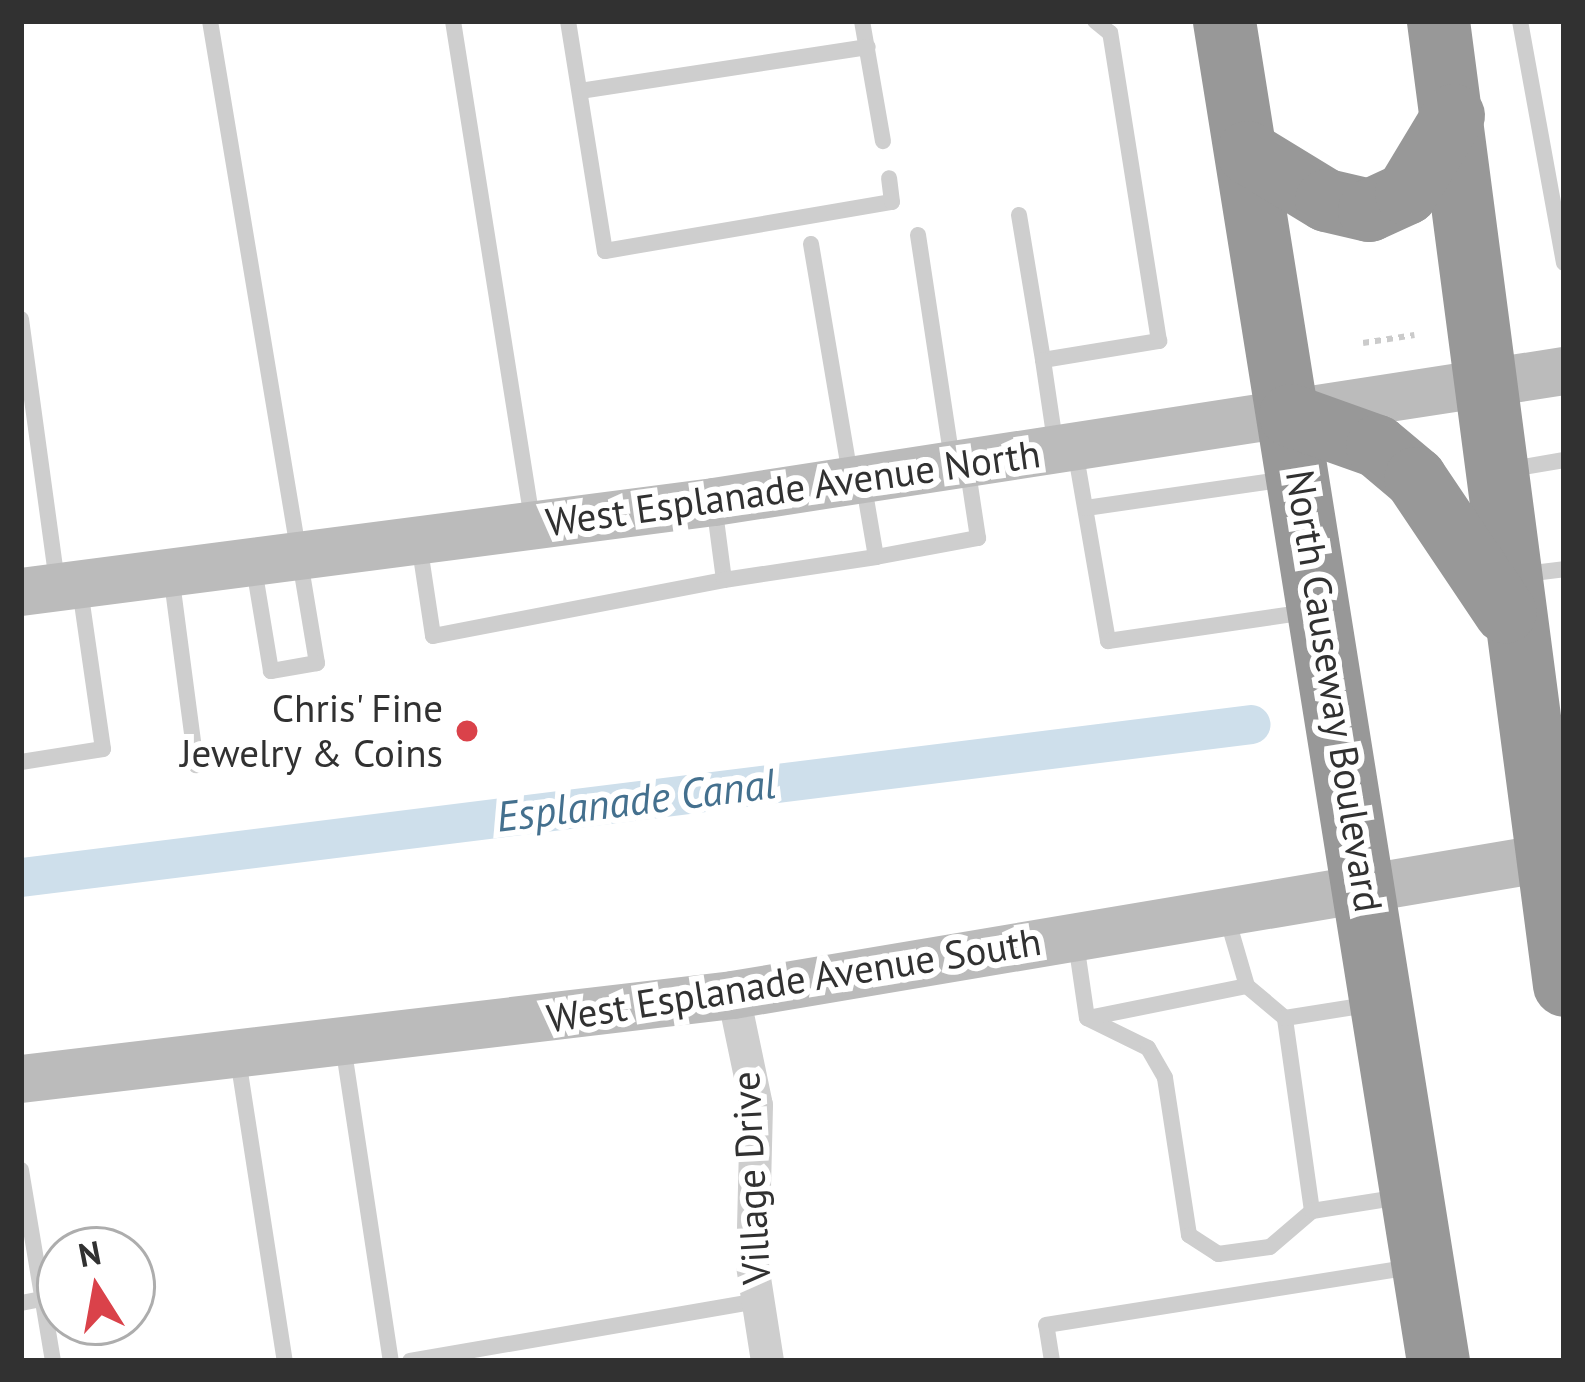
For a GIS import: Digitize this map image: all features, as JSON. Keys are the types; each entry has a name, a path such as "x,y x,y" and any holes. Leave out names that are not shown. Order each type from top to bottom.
{"highway":[{"name":"North Causeway Boulevard","path":"1224,21 1438,1361"},
{"path":"1438,21 1453,115 1492,472 1527,589 1564,986"},
{"path":"1247,152 1326,200 1369,210 1406,193 1453,115"},
{"path":"1290,415 1377,446 1527,589"}],"main road":[{"name":"West Esplanade Avenue North","path":"53,588 714,502 1564,370"},
{"name":"West Esplanade Avenue South","path":"21,1079 237,1058 734,995 1554,856"}],"street":[{"name":"Village Drive","path":"734,995 756,1105 758,1300 767,1361"}],"lane":[{"path":"210,21 317,664 271,671 253,562"},
{"path":"453,21 533,526"},
{"path":"579,21 568,22 605,251 892,202 889,178"},
{"path":"862,21 883,141"},
{"path":"1043,359 1159,341 1111,33 1095,21"},
{"path":"1520,21 1564,263"},
{"path":"580,91 868,47"},
{"path":"1019,215 1043,359 1086,508 1108,641 1319,610"},
{"path":"418,543 434,636 724,580 978,538 918,235"},
{"path":"811,244 876,556"},
{"path":"21,320 53,588 103,749 21,762"},
{"path":"1492,472 1564,460"},
{"path":"1086,508 1299,477"},
{"path":"714,502 724,580"},
{"path":"171,573 196,765"},
{"path":"1226,911 1247,986 1285,1018 1312,1211"},
{"path":"1075,936 1087,1018"},
{"path":"1087,1018 1247,986"},
{"path":"1285,1018 1383,1003"},
{"path":"1087,1018 1155,1057 1200,1249 1281,1243 1312,1211 1413,1195"},
{"path":"343,1045 392,1361"},
{"path":"237,1058 285,1361"},
{"path":"21,1170 36,1262"},
{"path":"1052,1361 1046,1324 1424,1265"},
{"path":"410,1361 758,1300"}],"path":[{"path":"1364,343 1414,335"}],"waterway":[{"name":"Esplanade Canal","path":"21,877 1251,724"}],"place":[{"name":"Chris' Fine Jewelry & Coins","path":"467,731"}]}
